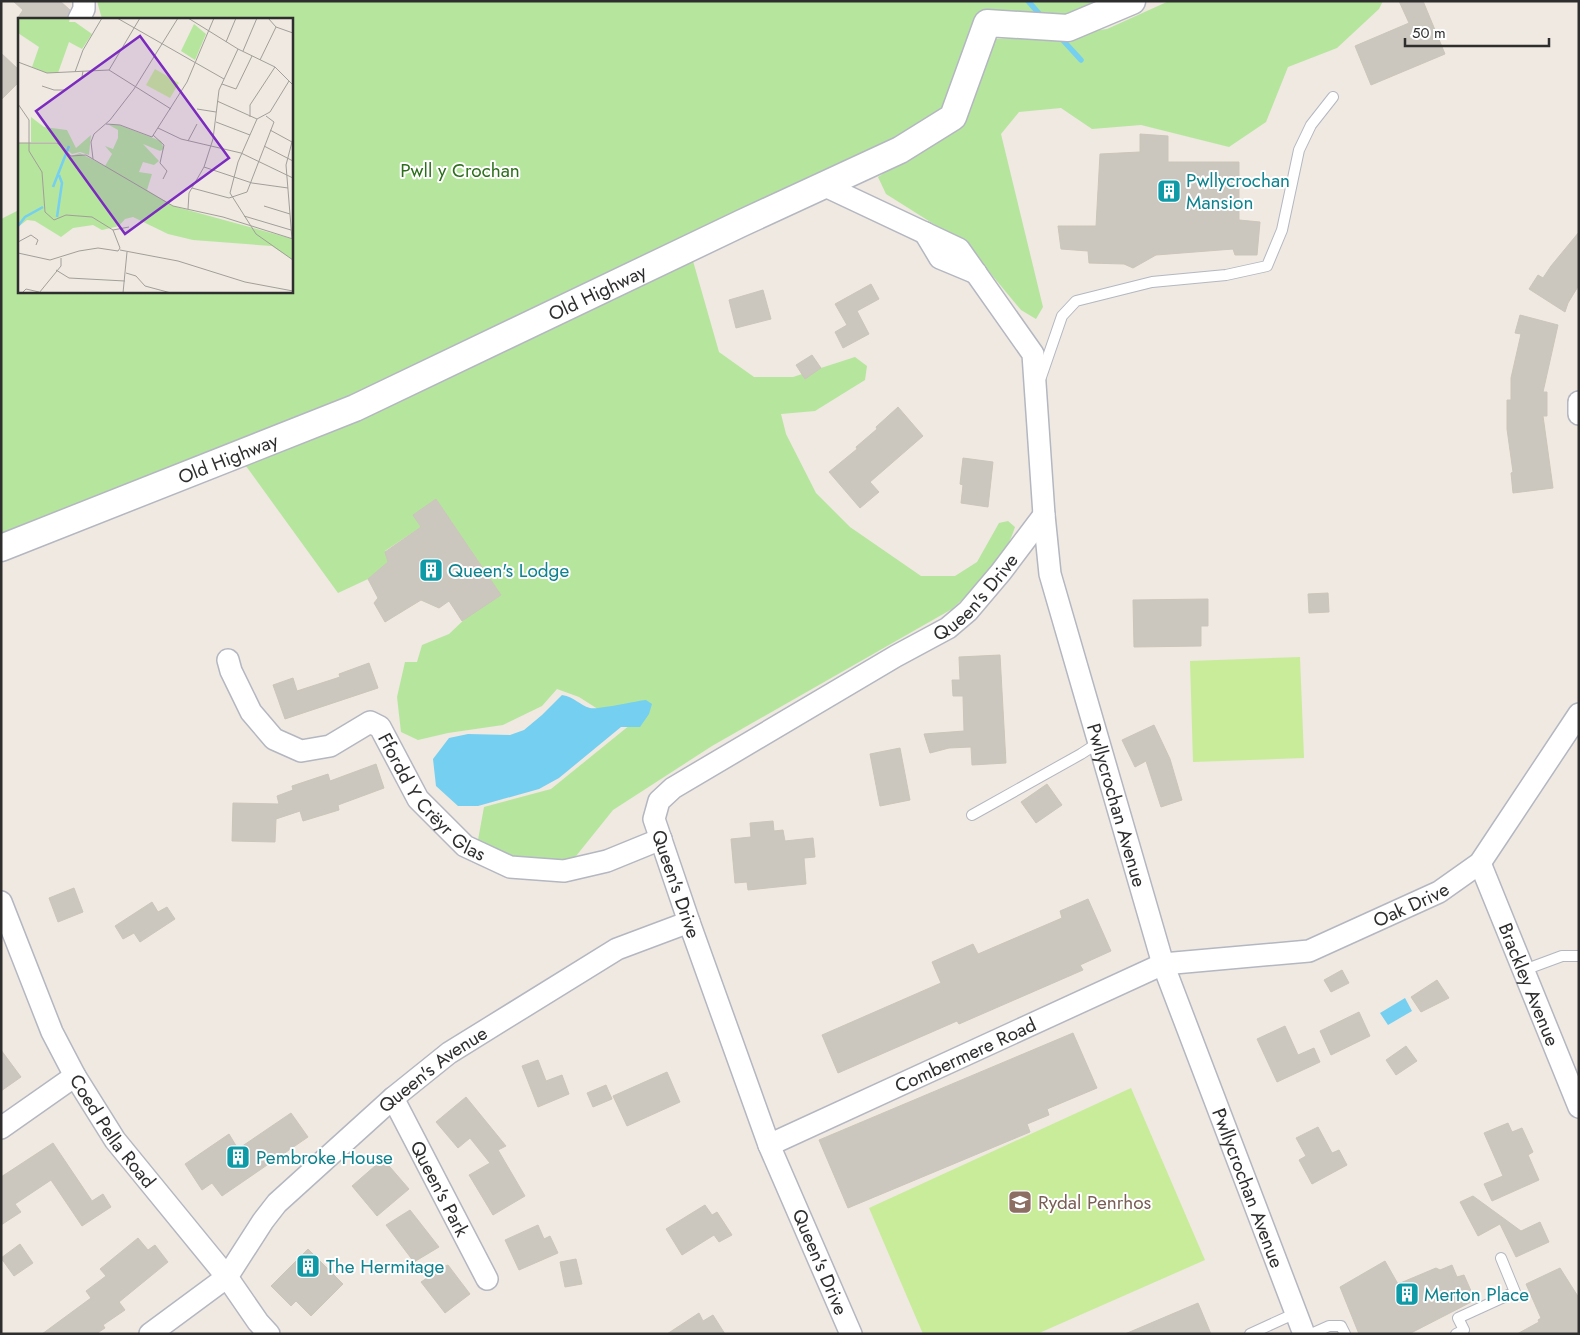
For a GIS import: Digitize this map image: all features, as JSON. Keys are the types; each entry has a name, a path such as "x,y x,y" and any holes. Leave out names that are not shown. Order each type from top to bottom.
{"street":[{"path":"79,18 84,8 84,1"},
{"name":"Old Highway","path":"1,548 355,408 689,247 900,150 953,117 987,23 1068,28 1132,1"},
{"name":"Pwllycrochan Avenue","path":"822,186 924,233 940,258 976,273 1033,354 1050,574 1162,964 1304,1334"},
{"path":"1579,402 1579,414"},
{"name":"Queen's Drive","path":"851,1334 770,1145 688,922 654,819 659,801 673,788 896,656 948,628 968,611 1001,572 1044,515"},
{"name":"Ffordd Y Crëyr Glas","path":"228,660 231,671 251,712 274,740 301,751 330,746 370,722 380,727 418,799 465,846 510,867 564,872 608,861 661,839"},
{"name":"Oak Drive","path":"1162,964 1309,952 1439,892 1480,862 1579,714"},
{"name":"Brackley Avenue","path":"1480,862 1579,1107"},
{"name":"Coed Pella Road","path":"1,902 52,1032 75,1076 116,1140 227,1277 258,1322 269,1334"},
{"name":"Queen's Avenue","path":"227,1277 277,1203 393,1098 449,1053 617,949 688,922"},
{"name":"Combermere Road","path":"770,1145 1162,964"},
{"path":"1,1128 75,1076"},
{"name":"Queen's Park","path":"393,1098 487,1279"},
{"path":"150,1334 227,1277"}],"lane":[{"path":"1035,392 1062,316 1076,301 1152,282 1226,275 1267,266 1282,230 1299,150 1311,125 1333,97"},
{"path":"972,814 1098,743"},
{"path":"1524,970 1562,956 1579,956"},
{"path":"1456,1334 1464,1330 1458,1318 1515,1292 1501,1258"},
{"path":"1250,1334 1296,1313"},
{"path":"1311,1334 1329,1326 1341,1326 1345,1334"}],"green space":[{"name":"Pwll y Crochan","path":"97,1 1132,1 1068,28 987,23 953,117 689,247 719,352 754,377 793,377 855,357 867,366 865,380 815,411 781,414 786,434 816,493 850,527 921,576 955,576 977,562 999,523 1008,521 1015,527 1004,551 989,572 952,609 712,746 613,810 564,871 476,851 484,807 551,789 646,712 601,711 579,697 557,689 542,706 503,725 448,733 418,740 401,732 397,697 405,662 417,662 422,645 449,634 467,617 501,595 436,499 414,515 421,527 385,551 388,562 368,579 338,593 238,455 1,548 1,219 18,210 18,292 292,292 292,18 102,18"},
{"path":"1169,1 1383,1 1379,9 1337,48 1288,67 1266,122 1229,147 1141,125 1092,129 1061,108 1019,112 1001,134 1043,307 1036,319 1021,310 967,245 886,194 878,177 962,122 996,39 1045,37 1107,29"},
{"path":"1300,657 1304,758 1193,762 1190,661"},
{"path":"1131,1088 1205,1260 1037,1334 923,1334 869,1208"}],"water":[{"path":"562,695 570,697 590,708 646,700 652,704 649,714 640,727 621,727 559,778 539,789 478,806 458,806 436,786 433,759 449,738 468,734 510,735 524,730"},
{"path":"1405,998 1412,1011 1388,1025 1380,1013"}],"building":[{"path":"13,1 60,1 70,10 67,18 17,19 23,10"},
{"path":"1399,1 1423,1 1445,54 1371,85 1355,46 1409,23"},
{"path":"1,53 18,69 18,83 1,100"},
{"name":"Pwllycrochan Mansion","path":"1140,134 1168,136 1168,162 1239,162 1239,220 1260,222 1257,255 1235,255 1233,249 1156,255 1133,268 1124,264 1089,263 1088,251 1061,249 1058,226 1096,226 1100,154 1140,152"},
{"path":"1579,232 1579,285 1565,312 1529,289 1538,275 1543,278"},
{"path":"871,284 879,299 857,311 869,334 843,348 835,332 847,325 835,304"},
{"path":"763,290 771,319 736,328 729,300"},
{"path":"1520,315 1558,325 1543,392 1547,392 1547,416 1543,416 1553,488 1513,493 1511,473 1513,472 1507,429 1507,400 1511,400 1511,378 1521,334 1515,333"},
{"path":"812,355 821,368 805,379 796,365"},
{"path":"898,407 923,436 870,482 879,492 860,508 829,472 857,449 856,447"},
{"path":"963,458 993,462 988,507 961,503 963,485 960,484"},
{"name":"Queen's Lodge","path":"436,499 501,595 462,621 449,601 439,608 421,600 385,622 374,603 378,598 368,579 388,562 385,552 421,527 413,515"},
{"path":"1328,593 1329,612 1309,613 1308,594"},
{"path":"1208,599 1208,626 1201,626 1201,646 1134,647 1133,600"},
{"path":"1000,655 1006,763 972,765 971,747 949,748 930,753 924,734 964,731 963,696 953,696 952,680 960,680 959,657"},
{"path":"369,663 378,688 285,719 273,685 293,678 297,691 340,677 339,674"},
{"path":"1154,725 1170,759 1182,800 1161,807 1146,761 1135,767 1122,740"},
{"path":"900,748 910,800 880,806 870,754"},
{"path":"376,764 384,788 338,805 339,810 303,821 300,811 276,819 275,842 232,841 233,803 279,804 277,796 293,790 292,786 328,774 330,781"},
{"path":"1047,784 1062,805 1036,823 1021,802"},
{"path":"773,821 774,831 783,830 785,841 813,838 815,857 804,858 806,884 748,890 747,882 735,883 731,839 751,837 750,823"},
{"path":"74,888 83,912 58,922 49,898"},
{"path":"1088,899 1111,951 1080,965 1083,970 959,1024 957,1021 838,1073 822,1035 941,983 932,962 973,944 978,954 1062,918 1060,911"},
{"path":"152,902 158,912 167,907 175,919 140,942 134,933 123,939 115,926"},
{"path":"1342,970 1349,983 1331,992 1324,980"},
{"path":"1437,980 1449,998 1421,1012 1411,997"},
{"path":"1359,1012 1370,1036 1331,1055 1320,1031"},
{"path":"1285,1026 1298,1055 1314,1048 1320,1062 1277,1082 1257,1039"},
{"path":"1073,1033 1097,1088 1047,1109 1049,1115 1027,1124 1030,1132 848,1208 819,1140"},
{"path":"1406,1046 1417,1061 1396,1075 1386,1060"},
{"path":"1,1050 21,1077 1,1091"},
{"path":"538,1060 546,1081 562,1075 569,1094 538,1107 522,1066"},
{"path":"667,1072 680,1102 627,1126 613,1096"},
{"path":"606,1085 612,1099 593,1107 587,1093"},
{"path":"466,1097 506,1146 498,1150 525,1196 493,1215 469,1175 490,1163 470,1138 458,1148 436,1122"},
{"name":"Pembroke House","path":"291,1113 308,1137 222,1196 212,1183 202,1190 185,1164 229,1134 238,1149"},
{"path":"1508,1123 1512,1132 1522,1128 1533,1152 1528,1155 1539,1180 1492,1201 1484,1184 1503,1176 1484,1133"},
{"path":"1318,1127 1332,1153 1339,1150 1347,1165 1312,1184 1299,1160 1306,1156 1296,1138"},
{"path":"53,1143 92,1201 103,1194 111,1207 82,1226 51,1180 15,1204 21,1212 1,1225 1,1177"},
{"path":"383,1159 409,1189 377,1216 352,1186"},
{"path":"1473,1196 1521,1231 1540,1222 1549,1242 1516,1257 1500,1224 1478,1236 1460,1202"},
{"path":"705,1205 712,1215 717,1212 732,1235 719,1242 714,1235 682,1255 666,1229"},
{"path":"410,1210 439,1247 414,1262 386,1225"},
{"path":"538,1225 544,1239 550,1236 558,1253 519,1270 505,1240"},
{"path":"138,1238 148,1250 155,1245 168,1262 119,1302 125,1310 103,1325 105,1328 96,1334 42,1334 91,1298 86,1291 106,1276 100,1269"},
{"path":"20,1244 33,1263 14,1276 1,1258"},
{"name":"The Hermitage","path":"308,1249 343,1284 311,1316 296,1301 291,1306 271,1286"},
{"path":"576,1259 582,1284 565,1287 560,1262"},
{"name":"Merton Place","path":"1385,1261 1398,1284 1436,1268 1440,1270 1452,1265 1457,1277 1464,1275 1475,1300 1409,1334 1359,1334 1340,1287"},
{"path":"448,1265 470,1294 445,1313 421,1282 427,1278 425,1275"},
{"path":"1560,1268 1579,1298 1579,1334 1517,1334 1539,1322 1538,1320 1541,1318 1526,1284"},
{"path":"1198,1303 1211,1334 1125,1334"},
{"path":"699,1313 703,1321 713,1315 725,1334 667,1334"}],"waterway":[{"path":"1028,1 1043,18"},
{"path":"1059,36 1081,60"}],"place":[{"name":"Pwllycrochan Mansion","path":"1169,191"},
{"name":"Queen's Lodge","path":"431,570"},
{"name":"Pembroke House","path":"238,1157"},
{"name":"Rydal Penrhos","path":"1020,1202"},
{"name":"The Hermitage","path":"308,1266"},
{"name":"Merton Place","path":"1407,1294"}]}
